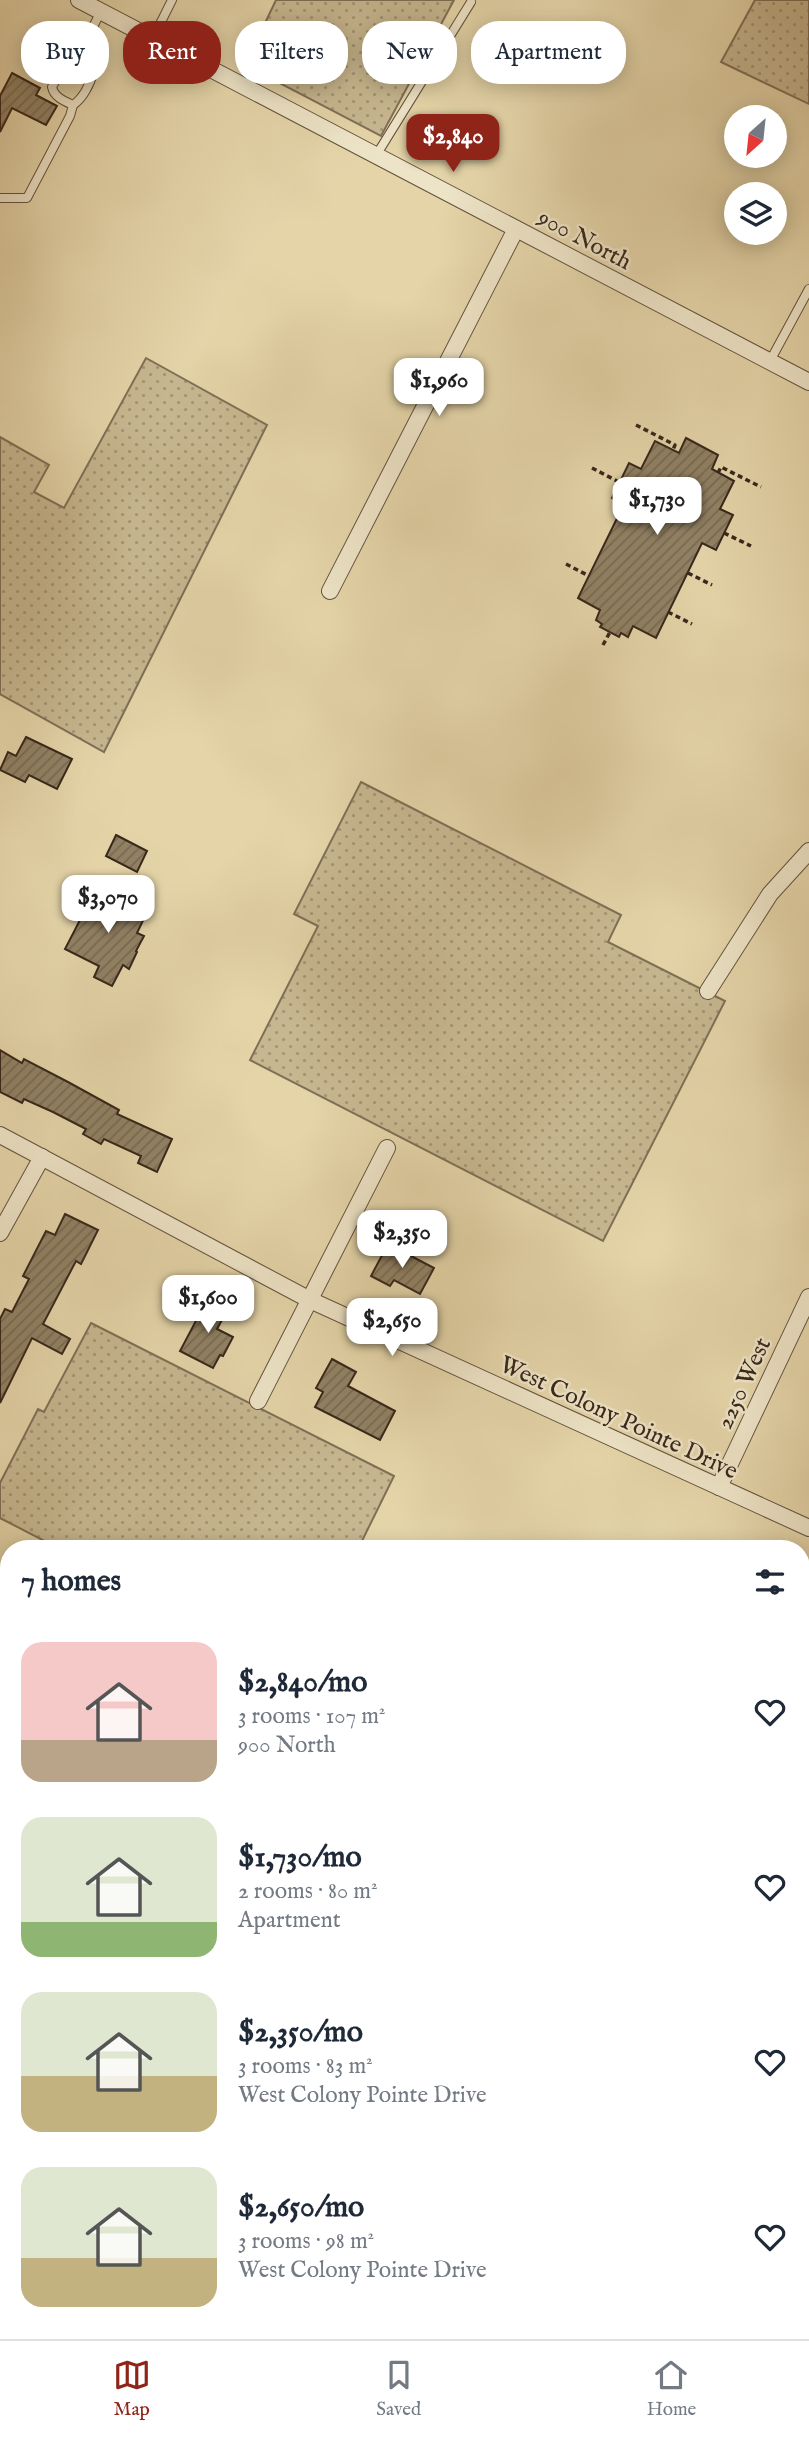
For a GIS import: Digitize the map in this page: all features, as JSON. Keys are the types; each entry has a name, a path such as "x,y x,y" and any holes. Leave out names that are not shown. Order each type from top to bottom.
{"street":[{"name":"900 North","path":"79,0 123,22"},
{"name":"900 North","path":"221,73 809,382"},
{"path":"330,591 516,229"},
{"path":"708,991 733,948 771,894 809,851"},
{"name":"West Colony Pointe Drive","path":"0,1135 310,1300 809,1528"},
{"path":"258,1401 387,1148"},
{"path":"0,1233 42,1157"},
{"name":"2250 West","path":"719,1487 809,1297"}],"lane":[{"path":"162,21 172,0"},
{"path":"377,154 471,2"},
{"path":"96,21 101,11"},
{"path":"53,84 53,93 73,105"},
{"path":"0,198 27,198 71,116 73,105 78,102 87,84"},
{"path":"770,361 809,289"}],"path":[{"path":"636,425 675,445 673,450"},
{"path":"718,472 721,467 761,487"},
{"path":"592,468 619,482"},
{"path":"724,533 751,546"},
{"path":"566,564 589,576"},
{"path":"688,573 712,585"},
{"path":"668,612 692,624"},
{"path":"603,645 610,632"}],"shaded area":[{"path":"276,0 454,0 443,21 362,21 362,84 409,84 381,136 281,84 348,84 348,21 266,21"},
{"path":"755,0 809,0 809,104 721,62"},
{"path":"146,358 267,425 104,752 0,694 0,437 49,465 34,492 64,508"},
{"path":"361,782 621,915 608,942 725,1001 603,1241 250,1060 318,926 294,914"},
{"path":"91,1323 394,1476 362,1540 43,1540 0,1518 0,1483 38,1409 44,1412"}],"building":[{"path":"12,73 21,78 21,84 33,84 40,88 36,95 57,106 46,125 12,108 0,132 0,96"},
{"path":"686,438 718,455 712,469 734,481 720,509 733,515 716,550 702,543 656,638 633,626 628,637 621,633 619,637 600,627 602,624 596,620 600,610 578,598 624,504 612,498 629,463 641,469 655,441 679,453"},
{"path":"26,737 72,759 57,789 29,775 25,782 0,770 8,752 16,756"},
{"path":"116,835 147,851 137,872 106,856"},
{"path":"97,887 147,912 137,933 144,936 129,969 123,965 112,986 94,977 99,966 65,949"},
{"path":"0,1050 22,1063 24,1059 68,1082 119,1110 117,1114 172,1139 157,1172 138,1163 141,1156 104,1139 101,1144 83,1134 86,1129 53,1112 24,1099 22,1103 0,1092"},
{"path":"65,1214 98,1230 81,1264 76,1261 43,1324 70,1339 62,1354 32,1338 0,1403 0,1319 5,1309 12,1312 29,1279 23,1276 46,1231 55,1235"},
{"path":"388,1244 434,1268 420,1294 394,1280 390,1286 371,1276"},
{"path":"208,1298 228,1309 217,1329 233,1337 213,1368 180,1351"},
{"path":"332,1359 356,1372 348,1386 395,1411 380,1440 315,1407 323,1392 316,1388"}]}
